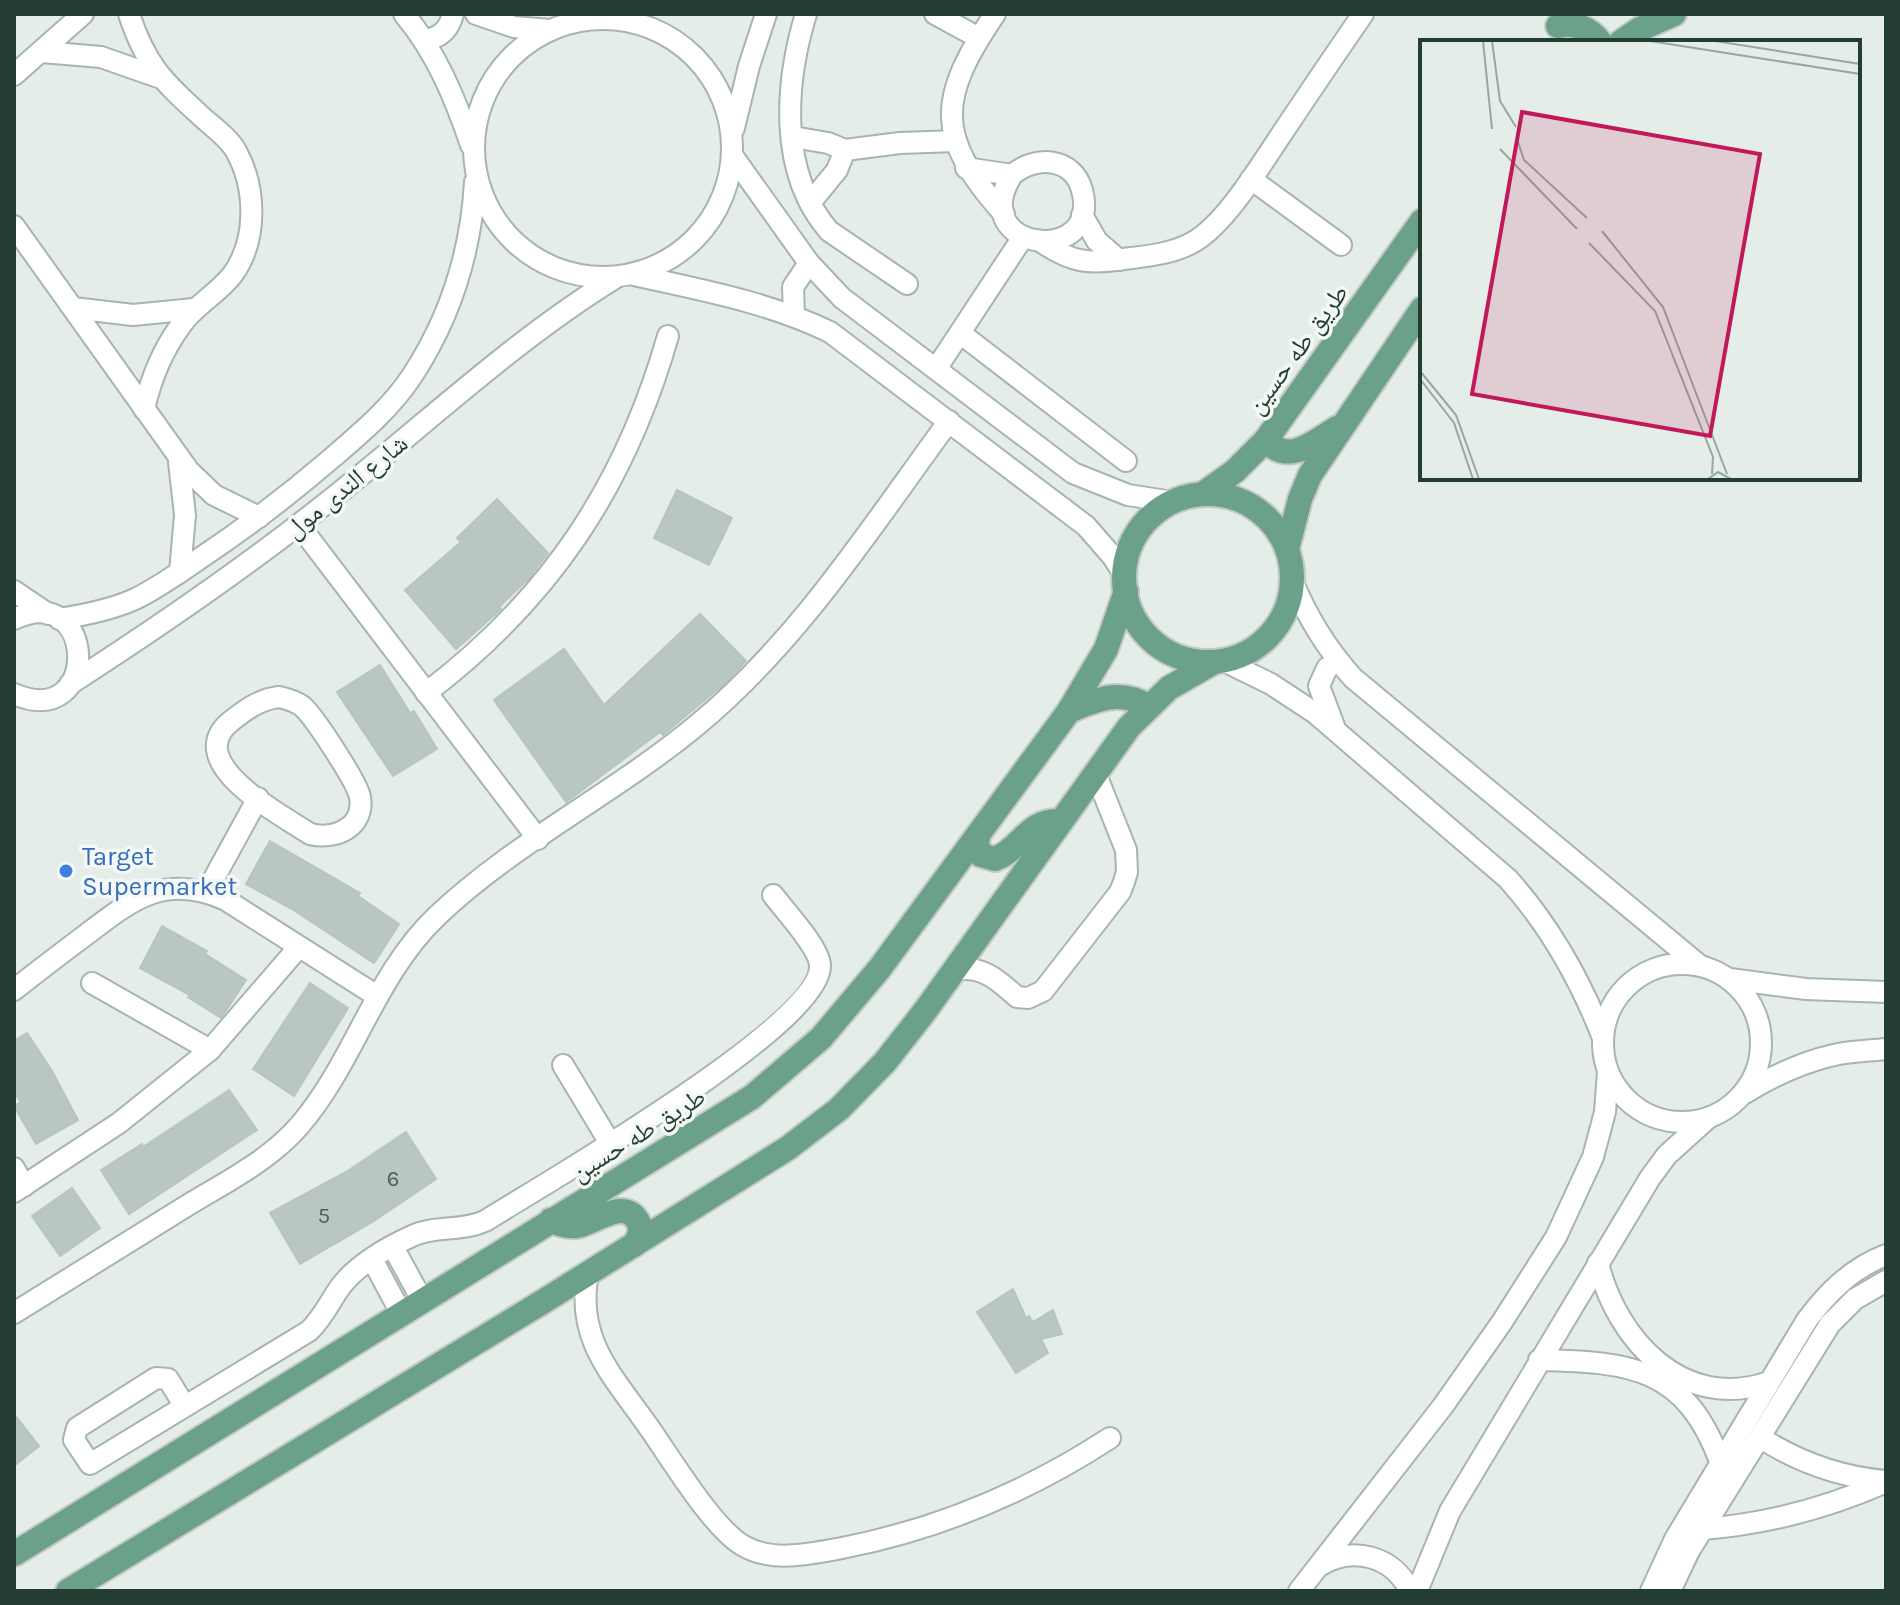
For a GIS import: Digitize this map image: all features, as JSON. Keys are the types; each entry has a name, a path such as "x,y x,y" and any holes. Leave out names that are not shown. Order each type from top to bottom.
{"main road":[{"path":"1624,40 1674,14"},
{"path":"1557,27 1573,24 1590,31 1598,40"},
{"name":"طريق طه حسين","path":"1203,494 1235,471 1266,440 1420,224"},
{"path":"1287,549 1300,499 1310,475 1420,312"},
{"path":"1266,440 1279,451 1293,453 1342,425"},
{"path":"68,1591 588,1274 788,1148 839,1109 885,1062 955,970 1129,727 1169,688 1219,662 1254,649 1267,639 1285,612 1292,580 1287,549 1272,523 1247,504 1233,498 1203,494 1173,502 1159,510 1138,532 1131,546 1125,584 1136,620 1156,644 1184,658 1219,662"},
{"name":"طريق طه حسين","path":"14,1554 752,1097 788,1069 852,1004 1069,711 1106,649 1125,584"},
{"path":"1069,711 1110,696 1132,698 1148,706"},
{"path":"978,835 977,845 981,855 995,859 1004,855 1036,825 1061,821"},
{"path":"551,1220 574,1227 626,1212 640,1225 634,1245"}],"street":[{"path":"14,75 83,14"},
{"path":"129,14 141,46 158,77 234,146 242,161 250,194 250,228 240,261 232,275 194,309 162,355 144,409"},
{"path":"404,14 424,40 454,97 488,207 510,238 524,251 558,270 577,276 625,276 745,299 830,332 1086,526 1106,549 1125,584"},
{"path":"424,40 445,31 453,14"},
{"path":"476,14 514,27 550,30"},
{"path":"625,276 657,267 677,255 695,240 722,201 749,66 766,14"},
{"path":"806,14 794,58 791,84 797,165 810,203 820,221 841,241 907,284"},
{"path":"935,14 979,38"},
{"path":"995,14 969,52 956,82 952,105 956,141 966,168 1015,231 1060,254 1079,261 1099,263 1154,255 1196,241 1213,225 1251,179 1363,14"},
{"path":"475,161 478,114 494,79 518,50 550,30 591,16 624,20 660,31 704,66 726,108 732,145 809,263 842,298 1073,473 1106,488 1150,500 1173,502"},
{"path":"42,52 101,57 158,77"},
{"path":"793,137 820,140 845,150 900,143 956,141"},
{"path":"810,203 837,170 845,150"},
{"name":"شارع الندى مول","path":"14,619 35,613 53,617 121,605 137,598 259,517 392,403 427,351 453,294 470,233 475,161"},
{"path":"936,369 960,333 1033,240 1063,238 1078,224 1084,195 1081,185 1068,169 1049,161 1029,163 1012,175 1003,193 1004,214"},
{"path":"966,168 1012,175"},
{"path":"1251,179 1341,245"},
{"path":"1082,215 1097,241 1119,260"},
{"path":"14,226 178,458 214,495 259,517"},
{"path":"794,316 793,287 809,263"},
{"name":"شارع الندى مول","path":"50,698 171,620 299,525 519,343 625,276"},
{"path":"73,308 133,315 194,309"},
{"path":"960,333 1126,461"},
{"path":"426,693 497,633 567,553 628,450 668,336"},
{"path":"14,1313 278,1147 315,1107 377,996 402,957 433,920 469,887 633,776 699,724 761,666 816,603 949,421"},
{"path":"178,458 185,515 180,572"},
{"path":"1031,484 1052,459"},
{"path":"299,525 538,839"},
{"path":"1292,580 1311,623 1338,661 1370,694 1699,965 1730,979 1806,989 1886,992"},
{"path":"14,591 69,627 79,649 76,673 70,684"},
{"path":"1335,730 1319,686 1327,668 1338,661"},
{"path":"1219,662 1282,691 1335,730 1508,879 1529,902 1564,953 1603,1038 1608,1072 1605,1112 1593,1157 1556,1237 1443,1406 1304,1582"},
{"path":"14,694 25,699 50,698"},
{"path":"14,715 50,698"},
{"path":"267,698 291,699 309,714 355,784 360,798 359,813 351,826 339,835 324,838 310,834 258,798 223,770 217,746 220,734 227,724 256,703 267,698"},
{"path":"955,970 971,969 987,973 1017,997 1036,995 1043,991 1120,892 1127,872 1126,850 1095,772"},
{"path":"207,891 258,798"},
{"path":"14,990 125,904 151,892 179,887 207,891 226,900 377,996"},
{"path":"184,1405 168,1379 156,1378 77,1428 74,1440 90,1464 309,1331 322,1317 343,1283 372,1259 425,1232 473,1226 610,1143 731,1063 771,1029 814,986 819,976 818,954 773,895"},
{"path":"17,1182 119,1123 210,1050 298,948"},
{"path":"1603,1038 1612,1005 1634,979 1665,965 1699,965"},
{"path":"1730,979 1751,1004 1761,1034 1758,1067 1742,1095"},
{"path":"92,983 210,1050"},
{"path":"1417,1591 1450,1511 1598,1263 1667,1155 1685,1135 1770,1078 1836,1054 1886,1049"},
{"path":"563,1065 610,1143"},
{"path":"1608,1072 1627,1101 1641,1111 1674,1122 1708,1118"},
{"path":"393,1247 422,1300"},
{"path":"1651,1591 1664,1558 1818,1305 1846,1278 1882,1257 1886,1281 1855,1299 1830,1324 1680,1565 1670,1591"},
{"path":"372,1259 401,1313"},
{"path":"1598,1263 1608,1295 1624,1325 1696,1415 1721,1464"},
{"path":"588,1274 584,1300 587,1326 601,1360 717,1523 743,1546 759,1552 794,1555 831,1550 941,1523 1012,1495 1110,1438"},
{"path":"1539,1360 1618,1364 1724,1390 1739,1390 1769,1382"},
{"path":"1761,1438 1812,1465 1886,1482"},
{"path":"1703,1529 1780,1518 1817,1509 1886,1482"},
{"path":"1304,1582 1340,1556 1367,1555 1392,1567 1410,1591"}],"building":[{"path":"677,490 732,518 709,565 654,538"},
{"path":"497,499 548,553 529,578 499,607 501,609 456,649 405,590 461,542 457,538"},
{"path":"700,614 746,661 725,683 663,735 660,732 566,802 494,700 564,649 604,705"},
{"path":"380,665 437,749 393,776 337,692"},
{"path":"270,841 360,893 358,896 399,924 374,963 292,909 246,884"},
{"path":"162,926 207,951 205,954 246,980 221,1018 188,997 190,995 140,968"},
{"path":"310,983 348,1008 294,1096 253,1069"},
{"path":"27,1033 78,1120 36,1144 14,1106 21,1102 14,1092 14,1041"},
{"path":"229,1090 257,1130 129,1214 101,1170 142,1144 143,1147"},
{"path":"406,1132 436,1179 374,1221 300,1264 270,1213 346,1172"},
{"path":"72,1188 100,1228 60,1256 32,1216"},
{"path":"1013,1289 1026,1318 1029,1316 1033,1322 1053,1310 1062,1334 1041,1339 1048,1353 1016,1373 977,1312"},
{"path":"14,1414 39,1446 14,1466"}],"place":[{"name":"Target Supermarket","path":"66,871"}]}
